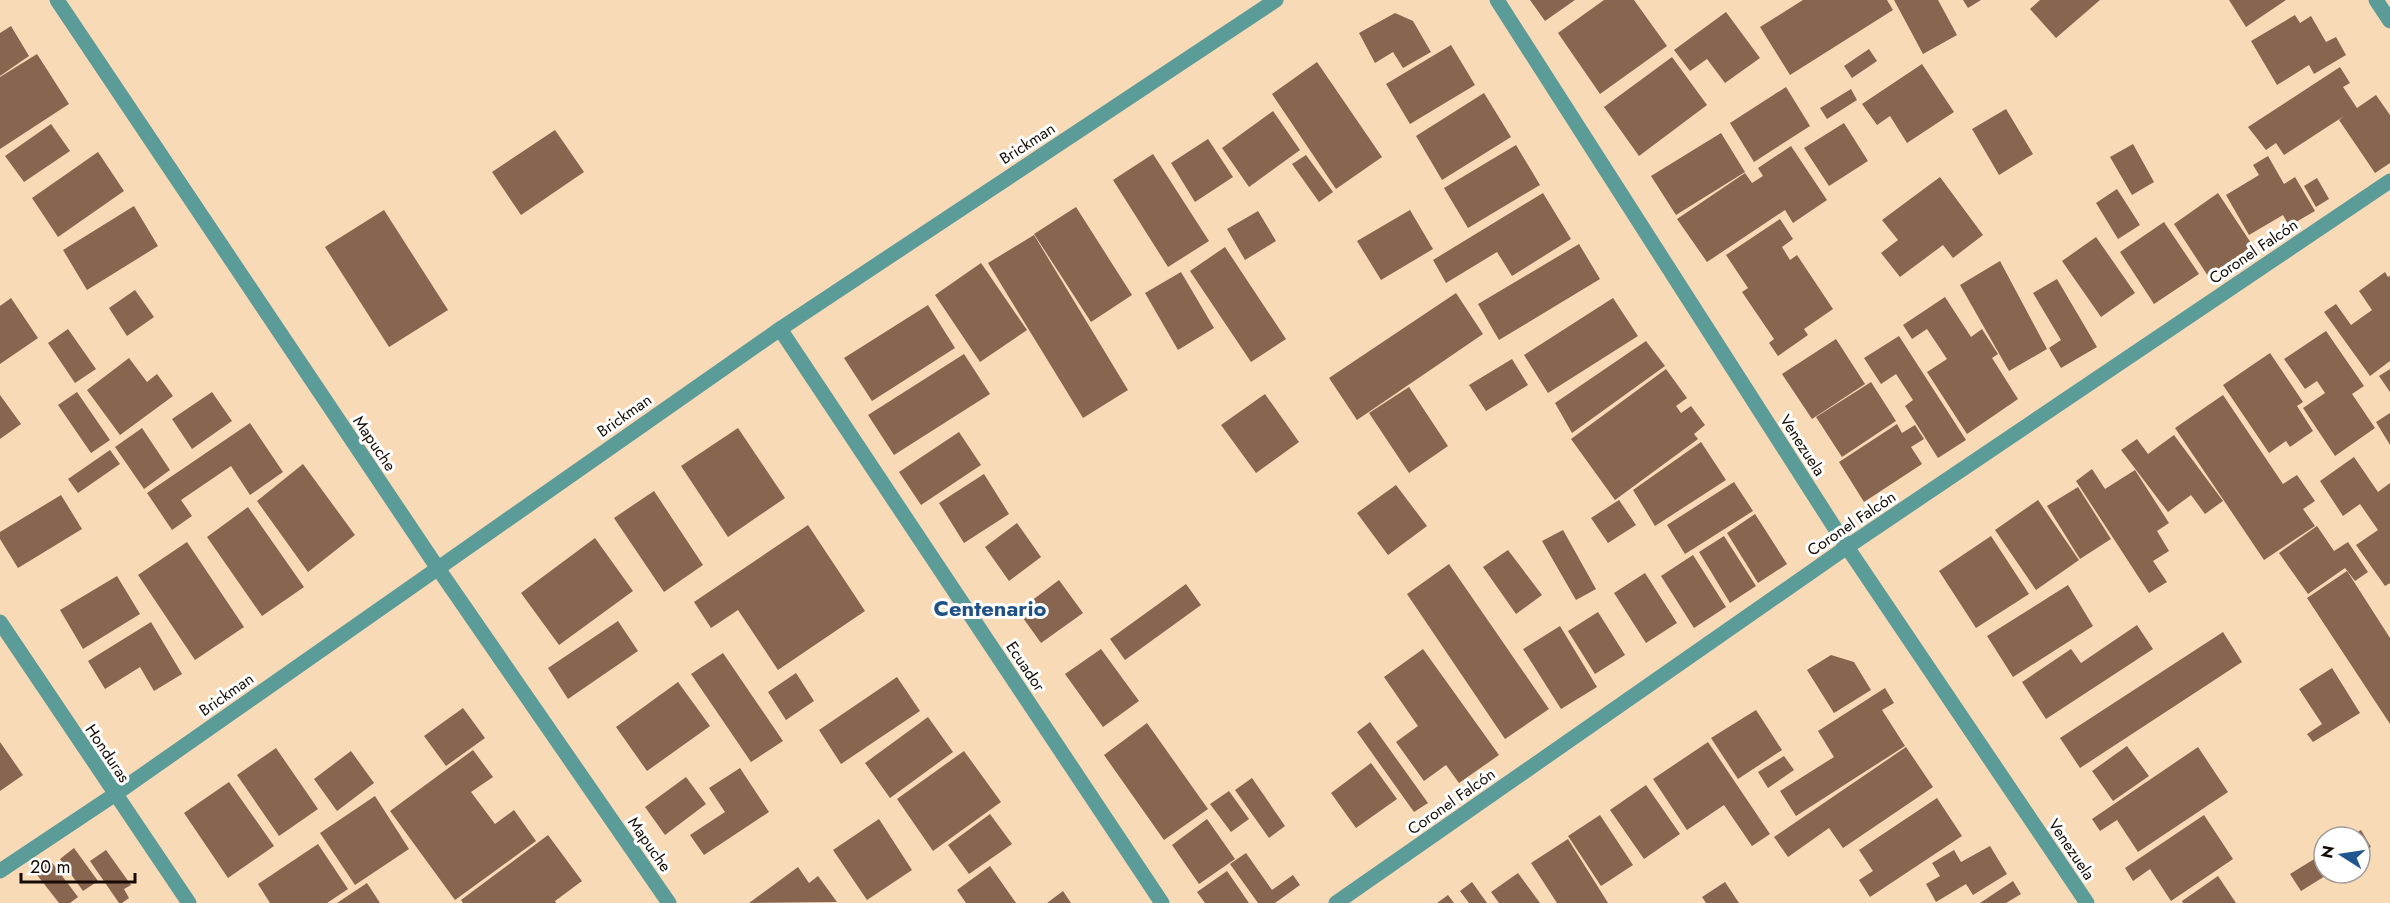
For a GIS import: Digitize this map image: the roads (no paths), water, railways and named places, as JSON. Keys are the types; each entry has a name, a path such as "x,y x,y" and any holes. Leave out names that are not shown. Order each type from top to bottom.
{"street":[{"name":"Mapuche","path":"57,0 437,567 669,903"},
{"name":"Brickman","path":"0,871 114,795 780,329 1276,0"},
{"name":"Venezuela","path":"1497,0 1847,547 2087,903"},
{"path":"2376,0 2390,21"},
{"name":"Coronel Falcón","path":"1336,903 1847,547 2390,181"},
{"name":"Ecuador","path":"780,329 1162,903"},
{"name":"Honduras","path":"0,622 114,795 189,903"}],"district":[{"name":"Centenario","path":"990,608"}]}
